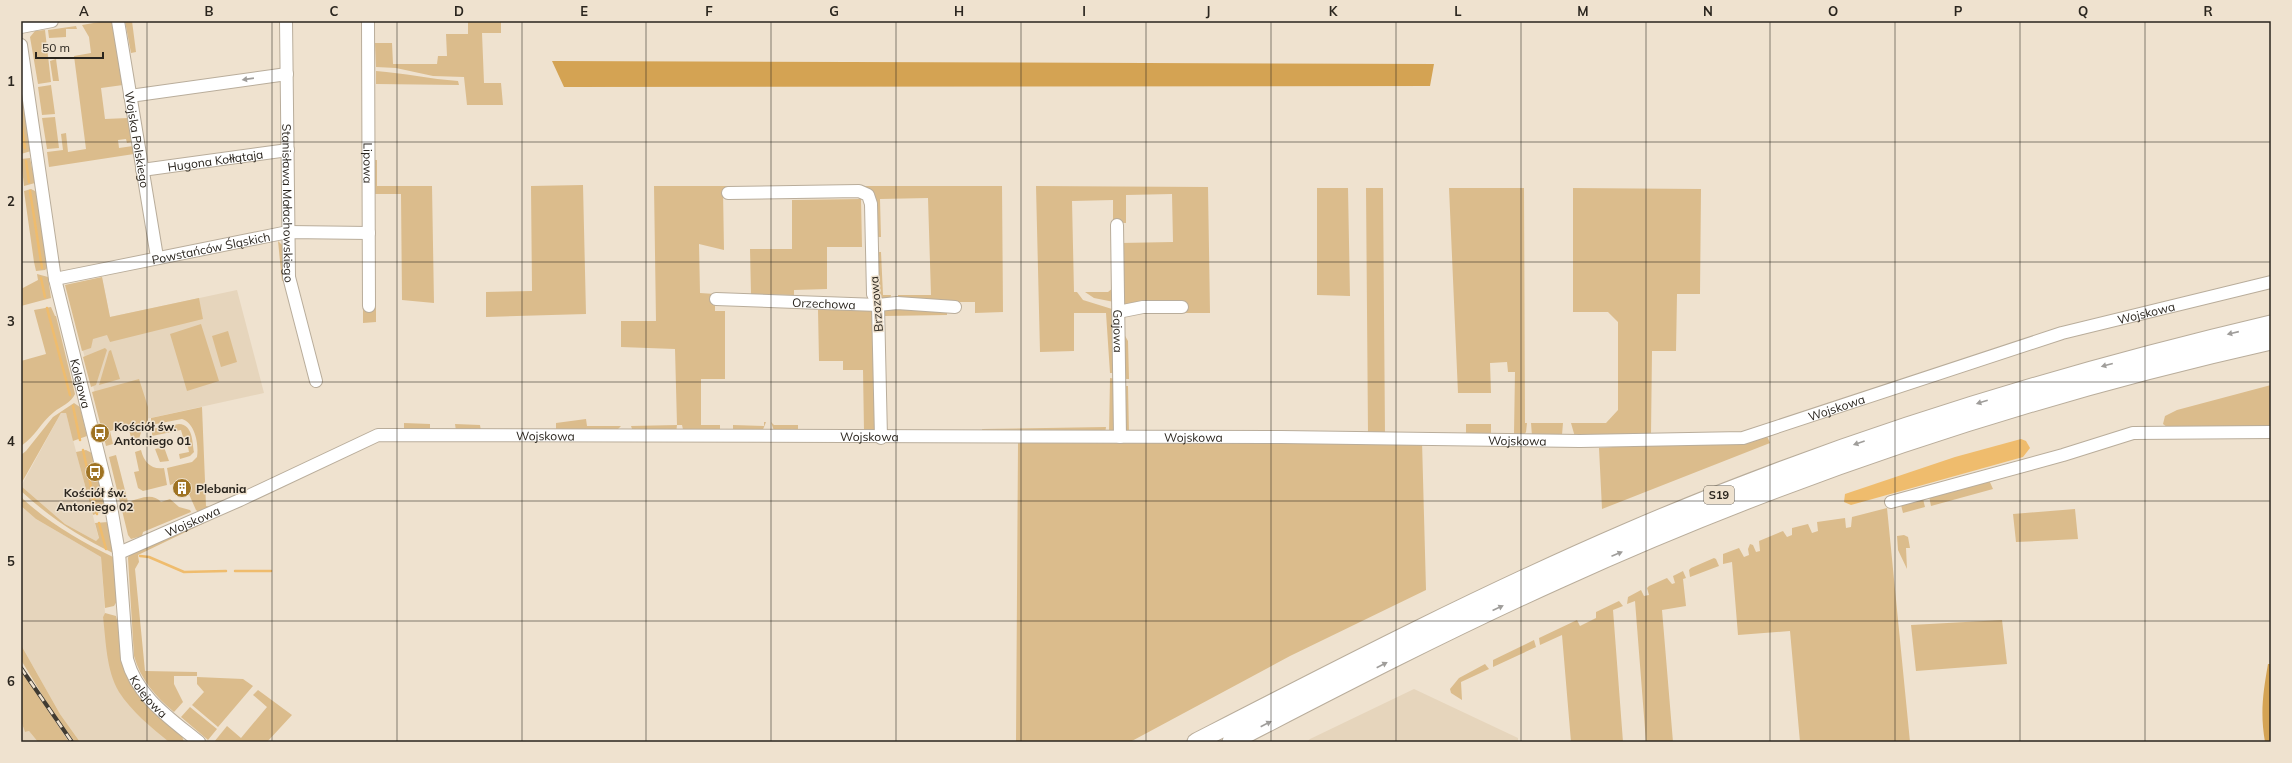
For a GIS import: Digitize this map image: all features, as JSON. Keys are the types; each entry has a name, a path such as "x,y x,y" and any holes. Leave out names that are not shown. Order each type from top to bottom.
{"highway":[{"name":"S19","path":"1196,742 1405,635 1547,567 1718,495 1881,435 1992,399 2094,369 2271,324"},
{"name":"S19","path":"1231,742 1492,610 1641,543 1759,496 1851,462 1976,421 2100,384 2271,341"}],"street":[{"path":"21,27 52,21"},
{"name":"Wojska Polskiego","path":"118,21 157,257"},
{"name":"Stanisława Małachowskiego","path":"286,21 289,277 316,381"},
{"name":"Lipowa","path":"368,21 369,306"},
{"name":"Kolejowa","path":"21,45 54,279 110,501 119,553 125,650 132,675 142,691 157,707 199,742"},
{"path":"130,96 287,74"},
{"name":"Hugona Kołłątaja","path":"142,170 288,150"},
{"name":"Brzozowa","path":"728,193 859,190 868,194 871,204 873,294 878,305 881,438"},
{"name":"Gajowa","path":"1118,225 1120,437"},
{"name":"Powstańców Śląskich","path":"54,279 157,257 288,232 369,233"},
{"name":"Wojskowa","path":"119,553 240,500 378,435 881,438 1411,438 1580,441 1743,438 2062,333 2271,282"},
{"name":"Orzechowa","path":"716,299 878,305 897,303 955,307"},
{"path":"1118,312 1143,307 1182,307"},
{"path":"1890,502 2063,455 2132,433 2271,432"}],"shaded area":[{"path":"112,21 123,85 101,88 105,119 128,118 132,142 127,143 126,139 118,140 119,148 133,146 134,154 49,167 47,152 63,150 61,134 66,133 68,152 86,149 74,56 91,53 89,37 82,25"},
{"path":"125,21 132,21 136,52 131,53"},
{"path":"468,21 501,21 501,33 482,33 484,83 501,83 503,105 467,105 464,77 433,76 396,68 376,67 375,43 392,43 393,64 437,64 438,56 447,56 446,34 468,34"},
{"path":"76,26 77,29 66,29 66,37 49,38 48,30"},
{"path":"45,30 51,82 38,84 30,37 35,31"},
{"path":"56,59 59,81 53,81 50,61"},
{"path":"552,61 1434,64 1430,86 564,87"},
{"path":"376,71 458,81 459,85 376,84"},
{"path":"21,83 31,151 21,154"},
{"path":"51,85 55,114 42,115 38,87"},
{"path":"55,117 59,148 47,149 42,118"},
{"path":"30,158 35,183 24,186 21,159"},
{"path":"374,160 377,160 377,186 432,186 434,303 402,300 401,194 374,194"},
{"path":"583,185 586,314 486,317 486,292 532,291 531,186"},
{"path":"654,186 1002,186 1003,312 975,313 975,302 931,302 898,298 898,295 931,295 928,198 880,199 881,237 875,237 870,192 723,191 724,250 699,244 700,293 715,294 715,311 725,311 725,379 701,379 701,425 720,425 720,434 684,434 682,425 677,425 675,349 621,347 621,321 656,321"},
{"path":"1036,186 1208,187 1210,313 1182,313 1182,306 1124,306 1120,243 1173,242 1172,194 1126,195 1126,223 1113,223 1113,200 1072,201 1074,292 1077,292 1083,300 1112,309 1116,373 1110,373 1106,313 1074,313 1074,351 1040,352"},
{"path":"1317,188 1348,188 1350,296 1317,295"},
{"path":"1366,188 1383,188 1385,434 1368,433"},
{"path":"1449,188 1524,188 1525,423 1527,423 1526,432 1523,436 1498,434 1514,434 1515,372 1508,372 1507,362 1490,363 1491,393 1458,393"},
{"path":"1573,188 1701,189 1700,294 1677,294 1676,351 1652,351 1651,435 1575,437 1571,423 1606,423 1618,410 1618,322 1608,312 1573,312"},
{"path":"31,189 37,192 48,267 45,270 36,271 34,262 24,191"},
{"path":"861,199 862,247 827,247 827,289 794,290 794,295 751,294 750,249 792,249 792,200"},
{"path":"278,241 282,245 285,245 285,280 282,281"},
{"path":"877,252 881,252 883,295 891,295 890,299 883,301 878,297"},
{"path":"37,274 48,277 51,298 21,306 21,289 38,280"},
{"path":"102,277 110,317 237,290 264,393 105,428 83,351"},
{"path":"102,277 110,317 199,298 203,319 110,342 107,335 93,339 91,348 82,351 65,285"},
{"path":"1114,287 1114,302 1094,298 1085,292 1108,292"},
{"path":"363,306 376,306 376,322 363,323"},
{"path":"51,307 56,316 75,394 69,402 49,416 21,446 21,361 46,354 34,310"},
{"path":"883,309 947,309 947,315 884,316"},
{"path":"818,310 873,310 877,431 864,431 863,370 843,370 843,361 819,361"},
{"path":"201,324 219,381 187,391 170,334"},
{"path":"228,331 237,362 221,367 212,336"},
{"path":"1124,334 1128,341 1129,379 1122,379"},
{"path":"105,348 107,350 96,385 91,387 83,357"},
{"path":"111,350 120,379 99,385 109,351"},
{"path":"1110,378 1117,379 1116,431 1109,434"},
{"path":"139,379 148,407 148,426 142,429 139,439 132,441 128,426 110,431 113,444 106,446 92,392"},
{"path":"2271,385 2271,429 2167,427 2163,424 2165,416 2177,410"},
{"path":"1122,386 1128,386 1129,434 1125,434"},
{"path":"74,403 80,407 87,436 73,441 66,413 61,413 21,484 21,455 26,451 53,417"},
{"path":"202,407 206,506 212,507 201,514 196,510 188,492 191,491 187,479 170,485 167,468 192,462 197,457 197,440 193,429 186,421 182,419 151,425 151,418"},
{"path":"61,413 66,413 99,539 96,541 65,524 21,486"},
{"path":"586,419 587,426 621,426 616,431 556,432 556,423"},
{"path":"764,422 766,422 762,432 733,434 733,425 764,426"},
{"path":"771,422 774,425 798,425 798,431 774,431"},
{"path":"404,423 430,424 430,430 404,429"},
{"path":"1531,423 1563,423 1562,435 1532,436"},
{"path":"179,424 184,425 189,430 194,452 190,456 180,459 179,454 189,452 186,437 183,437 181,430 152,436 152,429"},
{"path":"455,424 480,425 481,431 456,431"},
{"path":"1466,424 1491,424 1491,436 1466,435"},
{"path":"677,425 676,434 633,432 631,426"},
{"path":"1106,427 1105,434 983,435 982,429"},
{"path":"1767,436 1770,443 1602,509 1599,448"},
{"path":"2021,439 2026,441 2030,448 2023,457 1851,505 1844,502 1845,494 1955,457"},
{"path":"1422,441 1426,590 1290,656 1130,742 1016,742 1018,443"},
{"path":"164,447 169,461 160,462 155,449"},
{"path":"86,450 92,453 106,510 93,515 76,452"},
{"path":"141,450 144,458 149,464 155,468 164,468 167,485 143,491 138,488 134,472 139,471 135,452"},
{"path":"116,455 128,502 150,497 154,497 161,502 170,499 179,507 190,510 191,512 143,532 142,536 131,539 128,535 109,457"},
{"path":"1989,480 1993,489 1931,506 1929,496"},
{"path":"21,486 65,524 96,541 99,538 95,523 108,522 113,553 76,533 42,509 21,491"},
{"path":"277,488 138,555 139,562 135,569 145,671 197,672 197,676 174,676 174,684 183,702 174,712 161,700 145,680 134,656 129,555"},
{"path":"21,497 53,523 113,557 117,601 114,606 105,608 101,557 36,519 21,506"},
{"path":"1923,499 1925,507 1903,513 1901,505"},
{"path":"21,506 36,519 101,557 105,613 103,617 129,704 169,742 80,742 60,714 21,645"},
{"path":"1887,508 1910,742 1800,742 1790,631 1738,635 1732,562 1723,564 1723,554 1739,548 1744,557 1749,555 1748,549 1750,544 1753,545 1756,552 1760,551 1759,541 1783,531 1787,537 1792,535 1792,528 1808,524 1812,533 1818,531 1817,522 1845,518 1846,528 1851,527 1852,517"},
{"path":"2075,509 2078,539 2016,542 2013,514"},
{"path":"1904,535 1908,537 1910,548 1906,548 1907,569 1898,550 1897,536"},
{"path":"1714,558 1719,566 1690,577 1689,570 1691,568"},
{"path":"1683,571 1686,578 1683,579 1686,606 1662,610 1673,742 1646,742 1635,601 1627,604 1628,597 1641,590 1644,596 1649,595 1647,588 1649,586 1667,578 1672,584 1675,583 1673,576"},
{"path":"1619,601 1623,606 1613,610 1623,742 1571,742 1562,635 1540,645 1539,638 1577,620 1580,626 1596,618 1596,612"},
{"path":"105,613 116,616 122,662 132,685 146,703 182,736 184,742 169,742 136,712 119,692 111,674 107,655 103,617"},
{"path":"2002,620 2007,664 1916,671 1911,625"},
{"path":"1534,640 1536,647 1493,667 1493,660"},
{"path":"21,645 60,714 80,742 75,742 55,716 21,660"},
{"path":"1485,664 1489,669 1461,682 1462,700 1451,693 1450,689 1459,678"},
{"path":"2268,664 2271,664 2271,742 2265,742 2263,732 2263,703"},
{"path":"21,670 69,742 38,742 29,731 25,732 21,721"},
{"path":"197,677 243,679 253,686 218,727 192,705 204,692 197,684"},
{"path":"1414,689 1518,738 1518,742 1307,742 1310,739"},
{"path":"258,690 292,715 267,742 214,742 227,726 241,738 267,707 253,695"},
{"path":"190,707 217,729 208,740 181,717"},
{"path":"21,721 25,732 29,731 38,742 21,742"}],"waterway":[{"path":"21,121 25,148"},
{"path":"26,161 29,182"},
{"path":"30,191 42,268"},
{"path":"41,278 45,297"},
{"path":"47,308 70,395"},
{"path":"73,406 80,440"},
{"path":"775,430 781,430"},
{"path":"83,450 97,514"},
{"path":"99,523 106,549"},
{"path":"140,556 149,557 184,572 226,571"},
{"path":"235,571 271,571"}],"railway":[{"path":"21,668 72,742"}],"place":[{"name":"Kościół św. Antoniego 01","path":"100,433"},
{"name":"Kościół św. Antoniego 02","path":"95,472"},
{"name":"Plebania","path":"182,488"}]}
